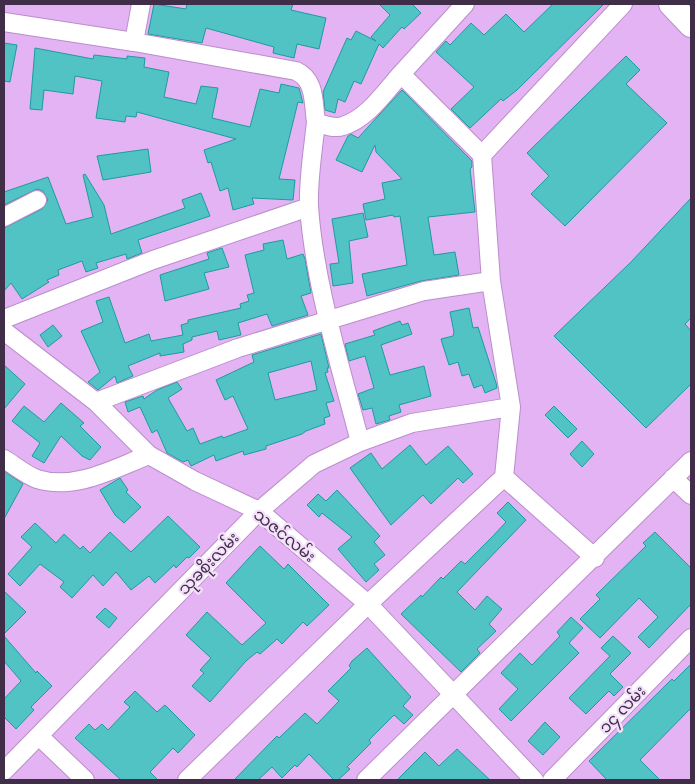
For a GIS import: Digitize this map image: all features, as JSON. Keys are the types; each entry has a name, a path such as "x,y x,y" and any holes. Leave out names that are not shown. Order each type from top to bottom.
{"street":[{"path":"134,42 140,4"},
{"path":"316,122 329,126 343,126 365,114 465,4"},
{"path":"482,155 623,4"},
{"path":"671,4 691,25"},
{"path":"4,22 134,42 296,71 305,75 310,82 316,122 310,206 329,320 360,442"},
{"path":"187,780 368,604 504,477 511,407 491,281 482,155 401,74"},
{"path":"4,217 37,200"},
{"path":"4,319 153,260 310,206"},
{"path":"96,402 238,348 329,320 424,291 491,281"},
{"name":"သဇင်လမ်း","path":"4,332 96,402 150,455 196,481 259,511 368,604 534,780"},
{"name":"သုခစိုးလမ်း","path":"4,771 259,511 314,464 360,442 412,423 511,407"},
{"path":"4,459 36,478 53,482 77,482 150,455"},
{"path":"366,780 595,558 691,461"},
{"path":"504,477 595,558"},
{"path":"674,478 691,495"},
{"name":"၁၄ လမ်း","path":"552,780 691,638"},
{"path":"39,736 85,780"}],"building":[{"path":"154,4 186,9 187,4 293,4 291,10 326,18 319,49 297,44 294,58 273,53 274,47 206,28 202,43 148,34"},
{"path":"379,4 412,4 421,13 404,29 402,27 383,48 379,44 361,84 354,81 345,102 338,99 335,113 325,110 323,92 347,38 351,40 356,31 376,41 371,37 390,15"},
{"path":"553,4 604,4 517,90 503,101 501,99 470,128 451,109 474,87 436,52 446,41 450,45 471,23 484,35 506,14 524,32"},
{"path":"4,43 17,45 10,82 4,81"},
{"path":"35,48 93,59 94,55 127,59 127,56 145,58 144,67 169,72 164,97 196,104 201,86 218,88 212,118 250,127 260,89 279,93 281,84 299,88 303,103 298,102 279,179 295,180 293,200 252,198 254,204 233,210 228,188 220,191 211,162 208,163 204,150 236,139 137,112 136,117 126,116 125,122 96,118 102,81 75,76 73,94 44,90 42,110 30,109"},
{"path":"626,56 640,70 626,84 667,123 565,226 531,194 549,176 527,153"},
{"path":"402,90 472,161 470,169 475,212 428,217 434,255 455,252 459,275 421,281 367,296 362,274 407,265 400,216 394,217 393,215 366,220 363,204 385,199 382,183 402,179 376,152 375,145 362,172 336,160 348,136 351,134 358,138"},
{"path":"148,149 151,172 103,180 97,156"},
{"path":"85,174 104,205 111,234 185,208 182,200 201,193 210,216 138,240 142,253 127,259 126,254 96,263 98,268 86,272 82,261 58,270 59,275 47,280 49,282 22,299 11,283 4,291 4,228 42,209 48,200 43,191 37,189 4,205 4,192 48,177 66,224 93,217 83,175"},
{"path":"691,198 691,318 685,324 691,331 691,384 646,428 554,336 631,262"},
{"path":"363,213 368,237 349,241 353,283 333,286 330,264 339,263 332,219"},
{"path":"283,240 287,259 303,254 305,259 311,293 301,296 308,315 272,326 267,314 238,323 241,335 219,340 217,331 192,337 192,340 183,344 184,352 160,356 160,353 128,366 133,376 117,383 115,376 98,390 88,382 100,372 81,331 103,322 96,301 109,297 125,343 149,334 151,341 183,335 181,325 188,323 188,320 241,308 240,304 249,301 247,295 254,293 245,255 264,250 263,244"},
{"path":"222,248 229,267 204,273 209,289 165,301 160,275 209,259 207,253"},
{"path":"469,308 473,328 478,327 497,388 485,393 482,385 474,388 469,374 462,376 458,362 449,365 441,339 453,336 450,312"},
{"path":"400,321 402,325 408,323 412,334 381,345 390,375 424,366 431,396 399,405 401,412 389,416 390,420 376,424 372,408 363,410 358,394 374,388 365,356 349,361 345,344 375,335 373,331"},
{"path":"53,325 62,336 48,347 40,335"},
{"path":"321,334 329,368 327,368 328,372 325,373 334,401 326,403 330,416 324,418 325,424 266,446 266,449 244,455 243,451 216,461 214,455 191,466 188,460 183,462 167,453 157,430 152,433 140,407 128,412 125,402 143,396 144,399 157,390 177,382 182,389 168,398 187,431 193,428 200,444 248,429 233,396 225,400 216,380 254,362 252,355","holes":["311,361 317,390 275,400 268,373"]},
{"path":"4,365 25,384 4,409"},
{"path":"61,403 84,423 80,426 101,447 90,460 82,456 61,436 44,463 32,456 40,443 12,421 24,406 44,422"},
{"path":"554,406 577,429 568,438 545,415"},
{"path":"582,441 594,454 582,467 570,454"},
{"path":"410,445 426,465 448,446 473,474 463,483 458,478 431,504 423,495 391,525 350,468 371,453 382,469"},
{"path":"4,471 23,484 4,519"},
{"path":"120,478 128,490 126,492 141,507 124,523 115,515 100,490"},
{"path":"337,490 380,536 374,542 385,555 374,564 379,570 366,582 338,549 352,537 322,513 319,517 307,505 318,494 326,501"},
{"path":"508,502 526,520 457,592 475,610 487,596 502,609 489,624 496,631 477,649 480,653 461,672 401,614 421,595 422,597 441,577 443,579 461,561 465,564 493,536 506,522 497,513"},
{"path":"168,516 200,547 176,568 174,565 155,583 149,576 131,590 116,572 103,586 93,575 72,598 60,587 64,582 40,564 20,586 8,574 32,547 21,537 35,523 56,543 64,534 80,549 83,546 90,553 110,532 131,552"},
{"path":"655,532 691,568 691,604 649,648 638,637 658,617 639,598 600,638 580,619 600,599 596,595 646,546 643,543"},
{"path":"260,546 284,569 288,564 329,605 307,626 303,622 282,644 277,639 260,654 257,652 246,661 210,702 192,686 204,673 200,670 211,658 186,635 207,612 242,645 266,623 226,583"},
{"path":"4,591 26,612 4,634"},
{"path":"105,608 117,618 109,628 96,617"},
{"path":"571,617 583,628 569,643 579,653 511,721 499,709 518,689 501,673 520,653 532,665 560,636 557,632"},
{"path":"4,636 36,673 37,671 52,686 31,707 34,710 16,729 4,717 4,699 21,681 4,661"},
{"path":"613,636 631,653 610,674 623,687 614,696 609,691 586,714 569,698 610,656 601,648"},
{"path":"367,648 411,697 403,706 413,715 404,724 394,715 369,740 371,743 347,767 350,769 338,780 334,780 309,754 297,767 295,765 282,778 272,767 258,780 234,780 277,736 279,738 305,713 317,724 339,701 328,691 351,668 349,666 352,661"},
{"path":"691,664 691,708 640,760 660,780 607,780 589,761 672,679 674,681"},
{"path":"135,691 157,712 165,705 195,735 178,753 173,748 150,772 158,780 121,780 75,738 89,724 95,730 102,724 108,730 130,707 124,702"},
{"path":"545,722 560,737 543,755 528,741"},
{"path":"457,749 490,780 397,780 425,752 439,766"}]}
